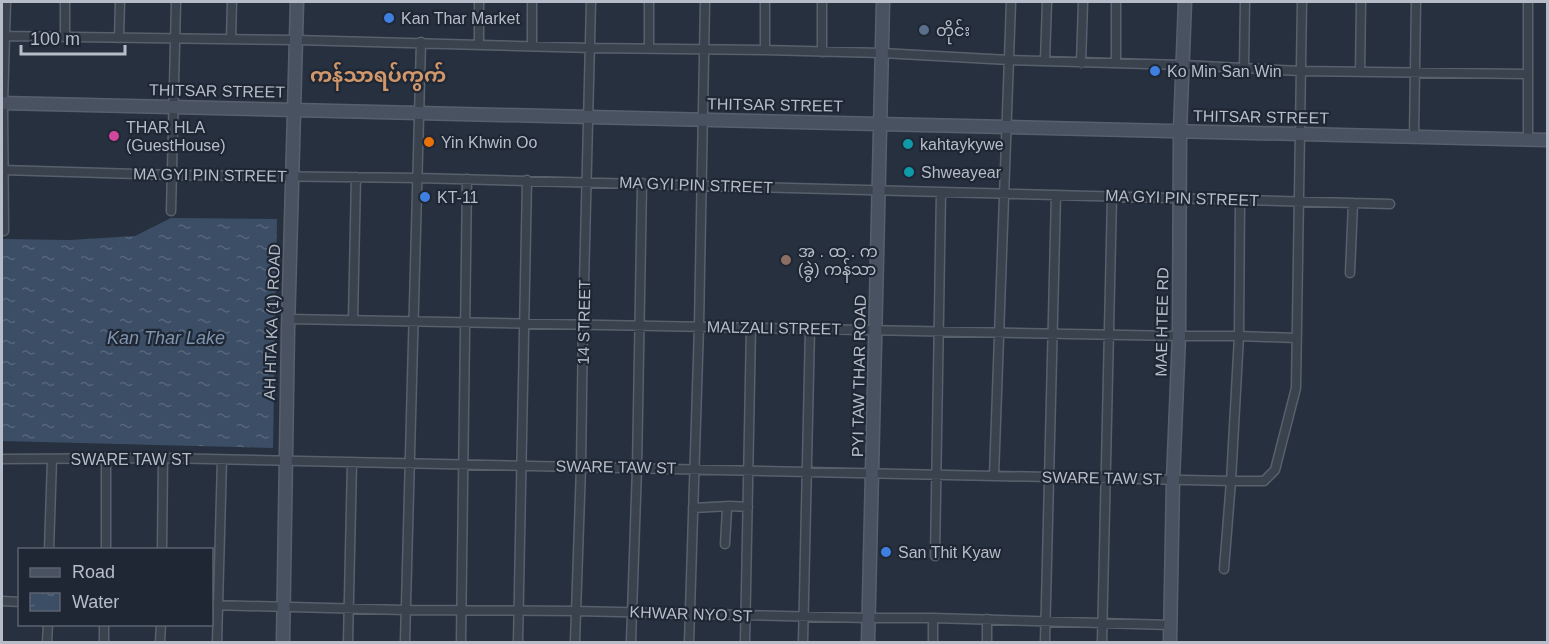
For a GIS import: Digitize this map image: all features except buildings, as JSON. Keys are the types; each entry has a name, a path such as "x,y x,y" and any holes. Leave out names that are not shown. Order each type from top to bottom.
{"street":[{"path":"3,231 2,103 6,2"},
{"path":"64,37 65,2"},
{"path":"119,38 120,2"},
{"path":"171,211 176,2"},
{"path":"231,39 232,2"},
{"name":"AH HTA KA (1) ROAD","path":"283,642 285,460 297,2"},
{"path":"479,2 479,44"},
{"path":"532,2 532,46"},
{"name":"14 STREET","path":"575,642 591,2"},
{"path":"649,48 650,2"},
{"path":"689,642 699,326 705,2"},
{"path":"765,2 765,50"},
{"path":"822,2 822,52"},
{"name":"PYI TAW THAR ROAD","path":"868,642 883,2"},
{"path":"994,476 1011,2"},
{"path":"1045,62 1047,2"},
{"path":"1081,63 1083,2"},
{"path":"1116,2 1116,63"},
{"name":"MAE HTEE RD","path":"1170,642 1179,336 1180,131 1185,2"},
{"path":"1244,68 1245,2"},
{"name":"SWARE TAW ST","path":"2,459 285,460 1264,481 1275,470 1296,388 1302,2"},
{"path":"1360,72 1361,2"},
{"path":"1414,137 1416,2"},
{"path":"1528,2 1528,140"},
{"path":"3,36 765,50 1300,71 1528,74"},
{"path":"405,642 421,42"},
{"name":"THITSAR STREET","path":"2,103 1548,140"},
{"name":"MA GYI PIN STREET","path":"2,170 527,180 1390,204"},
{"path":"353,319 356,177"},
{"path":"461,642 468,179"},
{"path":"518,642 527,180"},
{"path":"631,642 637,468 642,183"},
{"path":"935,556 941,192"},
{"path":"1045,642 1056,195"},
{"path":"1102,642 1112,196"},
{"path":"1224,569 1239,336 1239,200"},
{"path":"1350,273 1353,203"},
{"name":"MALZALI STREET","path":"289,319 1296,338"},
{"path":"745,642 751,327"},
{"path":"803,642 810,328"},
{"path":"162,548 163,458"},
{"path":"50,548 52,459"},
{"path":"106,459 106,548"},
{"path":"217,642 215,605 222,460"},
{"path":"348,642 352,462"},
{"path":"725,544 726,513 730,506"},
{"path":"693,508 748,507"},
{"path":"2,601 18,602"},
{"name":"KHWAR NYO ST","path":"215,605 987,619 1170,625"},
{"path":"933,618 933,642"},
{"path":"987,619 987,642"},
{"path":"47,642 48,626"},
{"path":"104,626 104,642"},
{"path":"160,642 161,626"}],"water":[{"name":"Kan Thar Lake","path":"171,218 277,219 273,448 2,441 2,239 70,240 135,236"}],"place":[{"name":"Kan Thar Market","path":"389,18"},
{"name":"တိုင်း","path":"924,30"},
{"name":"Ko Min San Win","path":"1155,71"},
{"name":"THAR HLA (GuestHouse)","path":"114,136"},
{"name":"Yin Khwin Oo","path":"429,142"},
{"name":"kahtaykywe","path":"908,144"},
{"name":"Shweayear","path":"909,172"},
{"name":"KT-11","path":"425,197"},
{"name":"အ . ထ . က (ခွဲ) ကန်သာ","path":"786,260"},
{"name":"San Thit Kyaw","path":"886,552"}],"district":[{"name":"ကန်သာရပ်ကွက်","path":"378,75"}]}
